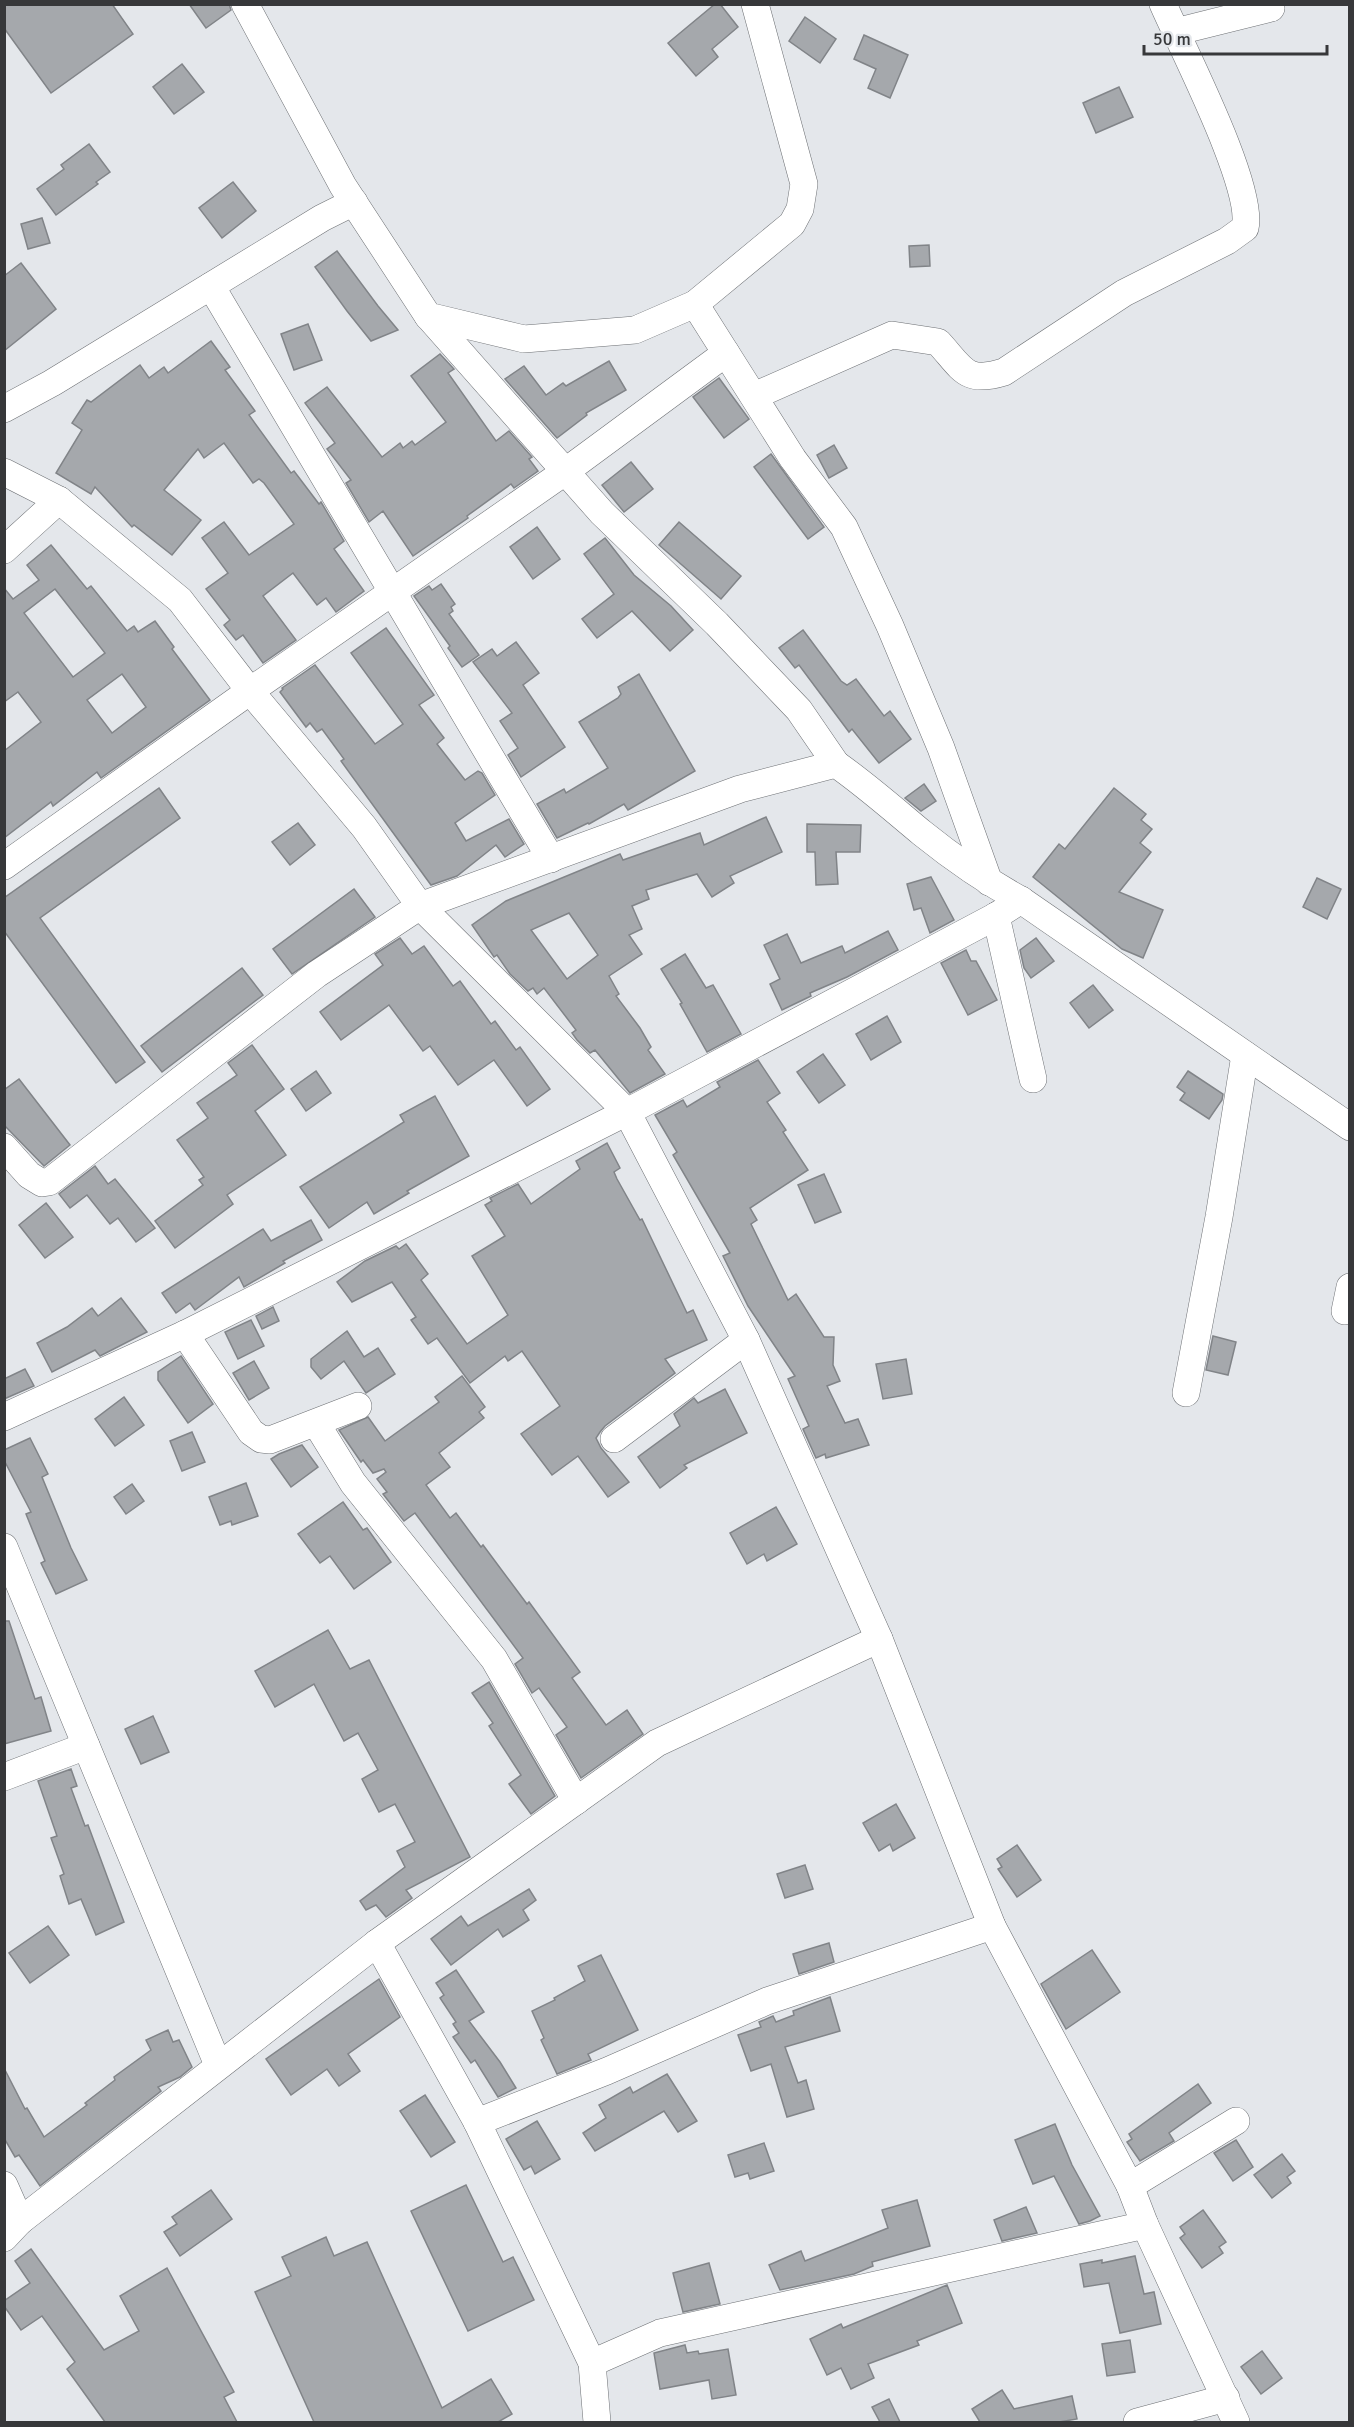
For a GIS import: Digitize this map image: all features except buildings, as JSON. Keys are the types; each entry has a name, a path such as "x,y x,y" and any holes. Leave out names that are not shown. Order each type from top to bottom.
{"street":[{"path":"245,4 343,186 428,316 602,513 717,624 799,710 836,764 872,789 924,834 989,882 1021,900 1350,1127"},
{"path":"428,316 524,339 635,330 695,304 792,224 800,209 804,184 755,4"},
{"path":"754,396 892,335 938,342 967,374 985,378 1005,372 1124,293 1227,241 1245,228 1248,218 1231,157 1162,4"},
{"path":"1175,32 1271,8"},
{"path":"4,409 52,383 322,219 354,202"},
{"path":"211,286 551,859"},
{"path":"695,304 794,459 844,527 890,626 941,748 989,882"},
{"path":"4,866 566,471 726,353"},
{"path":"4,472 59,500 180,600 250,691 364,827 420,906 627,1112 746,1340 879,1639 992,1926 1130,2186 1145,2225 1231,2410 1137,2422"},
{"path":"4,550 59,500"},
{"path":"4,1148 29,1175 42,1183 49,1182 317,974 420,906 740,789 836,764"},
{"path":"4,1417 185,1334 627,1112 996,916 1021,900"},
{"path":"996,916 1033,1079"},
{"path":"1186,1393 1219,1217 1245,1055"},
{"path":"185,1334 251,1432 261,1439 270,1440 358,1406"},
{"path":"615,1439 746,1340"},
{"path":"316,1423 353,1483 494,1659 576,1801"},
{"path":"4,1547 218,2065"},
{"path":"4,2185 13,2230 218,2065 377,1943 657,1743 879,1639"},
{"path":"4,1777 86,1746"},
{"path":"477,2122 607,2070 767,2001 992,1926"},
{"path":"377,1943 477,2122 592,2363 592,2421"},
{"path":"1130,2186 1236,2121"},
{"path":"592,2363 660,2333 1145,2225"}]}
